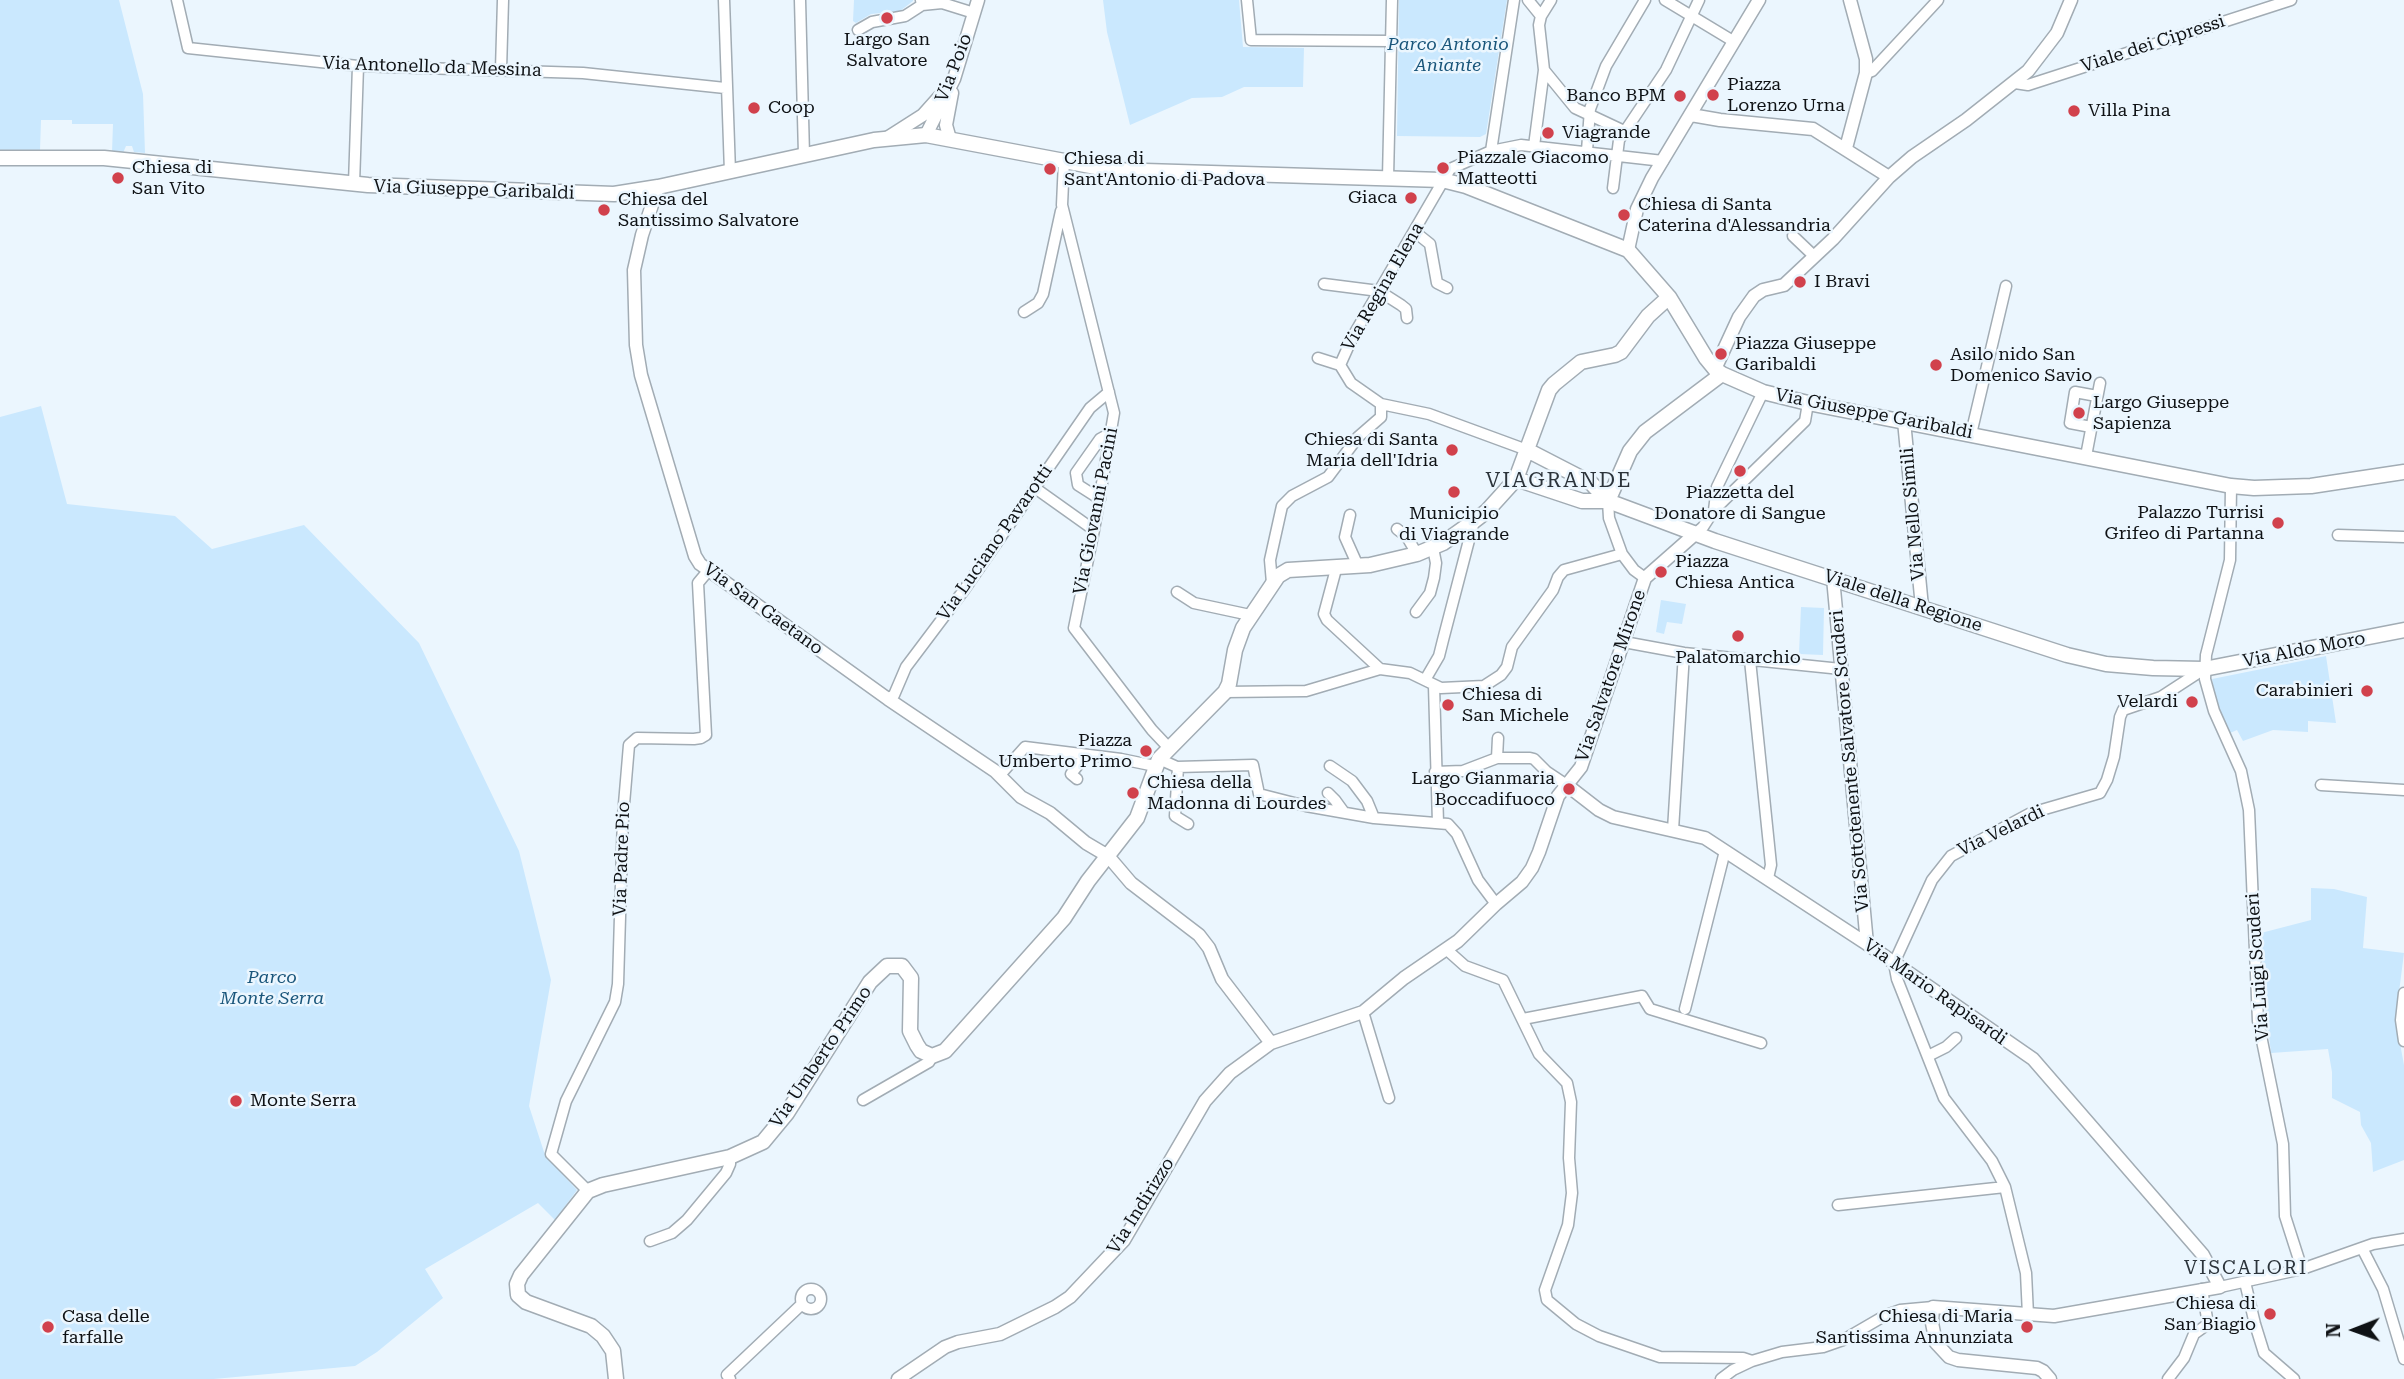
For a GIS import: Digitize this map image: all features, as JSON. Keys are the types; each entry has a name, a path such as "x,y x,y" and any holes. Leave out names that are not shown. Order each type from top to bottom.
{"main road":[{"name":"Via Giuseppe Garibaldi","path":"4,159 104,158 354,184 614,194 887,138 926,135 1112,170 1442,180 1466,186 1628,250 1669,297 1706,358 1718,372 1763,392 2231,486 2311,486 2404,471"},
{"path":"932,1056 945,1051 1064,918 1088,881 1137,818 1162,757 1225,692 1239,636 1272,583 1288,570 1336,569 1386,562 1417,554 1433,548 1459,532 1487,511 1516,479 1549,390 1554,384 1581,362 1621,352 1648,316 1669,297"},
{"path":"1608,501 1630,451 1645,432 1718,372"},
{"path":"1528,448 1591,483 1608,501"},
{"path":"1516,479 1582,502 1608,501"},
{"name":"Viale della Regione","path":"1608,501 1695,534 2067,655 2153,668 2204,669"},
{"name":"Via Aldo Moro","path":"2204,669 2404,630"},
{"name":"Via Umberto Primo","path":"588,1191 603,1185 730,1157 763,1142 787,1113 870,982 887,965 902,967 911,978 910,1031 921,1051 932,1056"},
{"path":"588,1191 521,1275 517,1284 518,1295 526,1302 591,1326 603,1336 613,1352 616,1379"}],"street":[{"name":"Via Antonello da Messina","path":"177,0 188,48 358,66 583,73 725,88"},
{"path":"500,70 503,0"},
{"path":"724,0 730,172"},
{"path":"800,0 804,155"},
{"name":"Via Poio","path":"926,135 954,79 978,0"},
{"path":"1247,0 1251,40 1391,41"},
{"path":"1388,178 1392,0"},
{"path":"1491,151 1514,0"},
{"path":"1528,0 1541,16"},
{"path":"1534,146 1544,70 1539,36 1541,16 1551,0"},
{"path":"1587,151 1590,109 1606,66 1644,0"},
{"path":"1665,0 1733,41"},
{"path":"1613,188 1619,140 1665,70 1699,0"},
{"path":"1628,250 1637,209 1759,0"},
{"path":"1846,148 1866,73 1866,59 1850,0"},
{"path":"1866,73 1872,71 1938,0"},
{"path":"1718,372 1729,337 1754,296 1763,289 1784,285 1868,202 1889,177 1912,157 2015,83 2049,46 2071,0"},
{"name":"Viale dei Cipressi","path":"2015,83 2028,85 2291,0"},
{"path":"858,30 872,22 905,16 922,2 942,3 974,13"},
{"path":"354,184 358,66"},
{"path":"1544,70 1575,108 1624,131"},
{"path":"887,138 923,115 954,79"},
{"path":"950,139 946,125 954,79"},
{"path":"1691,114 1720,120 1813,129 1889,177"},
{"path":"1442,180 1450,169 1505,147 1534,146 1663,161"},
{"name":"Via Giovanni Pacini","path":"1064,160 1062,205 1114,413 1074,628 1142,718 1162,757"},
{"name":"Via Regina Elena","path":"1381,404 1351,383 1340,365 1353,336 1415,232 1442,180"},
{"name":"Via San Gaetano","path":"658,187 634,270 636,345 641,375 695,556 708,571 1000,775 1021,797 1050,813 1086,843 1108,856 1130,883 1199,935 1209,948 1222,979 1271,1044"},
{"path":"1024,312 1038,303 1043,294 1062,205"},
{"path":"1415,232 1430,244 1437,284 1447,288"},
{"path":"1793,236 1814,256"},
{"path":"1324,284 1379,291 1406,309 1407,318"},
{"path":"1971,434 2006,286"},
{"path":"1318,358 1340,365"},
{"path":"2086,456 2099,383"},
{"name":"Via Luciano Pavarotti","path":"888,699 894,695 906,667 964,590 1090,408 1109,392"},
{"path":"1714,510 1717,487 1763,392"},
{"path":"2091,427 2070,423 2075,392 2097,396"},
{"path":"1645,578 1703,527 1714,510 1805,421 1808,403"},
{"path":"1272,583 1270,560 1282,506 1292,496 1328,477 1353,443 1381,417 1381,404 1429,414 1528,448"},
{"name":"Via Nello Simili","path":"1904,421 1922,607"},
{"path":"1100,499 1078,485 1076,473 1100,439 1111,433"},
{"path":"2204,669 2230,560 2231,486"},
{"path":"1035,488 1094,530"},
{"name":"Via Salvatore Mirone","path":"1568,786 1581,767 1645,578 1634,570 1622,554 1609,518 1608,501"},
{"path":"1350,515 1345,537 1358,566"},
{"path":"1438,823 1429,683 1439,656 1474,521"},
{"path":"1397,529 1407,537 1417,554"},
{"path":"2338,535 2404,537"},
{"path":"1416,612 1430,593 1434,578 1436,563 1433,548"},
{"path":"1225,692 1306,691 1380,669 1410,673 1429,683 1476,687 1495,680 1507,667 1512,647 1564,570 1622,554"},
{"path":"1336,569 1324,614 1327,620 1380,669"},
{"name":"Via Padre Pio","path":"588,1191 551,1154 566,1101 615,1002 618,985 623,816 629,745 636,738 694,739 706,735 698,583 708,571"},
{"name":"Via Sottotenente Salvatore Scuderi","path":"1833,578 1867,944"},
{"path":"1177,592 1194,603 1250,615"},
{"path":"1624,642 1684,653 1840,669"},
{"path":"1673,830 1684,653"},
{"path":"1750,660 1771,865 1768,878"},
{"name":"Via Velardi","path":"1894,963 1932,880 1951,856 2031,813 2100,793 2114,757 2123,710 2161,697 2204,669"},
{"name":"Via Luigi Scuderi","path":"2204,669 2206,690 2241,771 2249,810 2258,1021 2283,1143 2285,1216 2302,1269"},
{"path":"1497,758 1498,738"},
{"path":"1000,775 1028,747 1121,759 1162,757 1177,767 1253,765 1259,794 1306,806 1374,818 1438,823 1452,827 1478,880 1496,904"},
{"path":"1077,779 1071,774 1086,755"},
{"path":"1435,772 1462,771 1497,758 1534,759 1546,772 1568,786"},
{"path":"1330,766 1352,780 1367,801 1374,818"},
{"path":"1177,767 1175,816 1188,824"},
{"path":"2321,785 2404,790"},
{"name":"Via Mario Rapisardi","path":"1568,786 1599,810 1614,817 1705,838 1867,944 2034,1059 2203,1255 2220,1287"},
{"name":"Via Indirizzo","path":"898,1379 945,1347 1000,1334 1070,1297 1124,1240 1213,1091 1248,1058 1271,1044 1363,1012 1404,978 1458,942 1522,882 1532,868 1568,786"},
{"path":"1328,793 1343,811"},
{"path":"1685,1009 1725,851"},
{"path":"1447,950 1465,966 1503,980 1539,1054 1567,1083 1571,1102 1569,1145 1572,1193 1567,1225 1545,1290 1551,1306 1599,1336 1641,1352 1660,1357 1743,1358 1752,1361"},
{"path":"1894,963 1897,979 1944,1098 1993,1161 2005,1187 2026,1273 2028,1315"},
{"path":"2404,993 2401,1020 2404,1041"},
{"path":"1523,1018 1642,996 1650,1009 1761,1043"},
{"path":"1363,1012 1389,1098"},
{"path":"1927,1056 1946,1047 1956,1038"},
{"path":"863,1100 929,1062 932,1056"},
{"path":"650,1241 672,1233 687,1220 726,1173 730,1157"},
{"path":"1838,1205 2005,1187"},
{"path":"1721,1379 1752,1361 1843,1340 1900,1310 1933,1307 2054,1316 2245,1282 2302,1269 2362,1248 2404,1239"},
{"path":"2362,1248 2383,1289 2404,1359"},
{"path":"2168,1379 2184,1357 2194,1334 2208,1324 2202,1289 2203,1255"},
{"path":"2245,1282 2264,1353 2294,1379"},
{"path":"730,1379 726,1376 802,1304"},
{"path":"1933,1307 1932,1323 1936,1343 1949,1357 2037,1368 2050,1379"},
{"path":"2276,1379 2279,1365"}],"green space":[{"path":"0,0 119,0 143,94 145,153 134,152 132,146 126,146 123,153 112,152 113,124 72,124 72,120 41,120 40,150 0,151"},
{"path":"854,0 913,1 900,11 871,14 856,23 853,21"},
{"path":"1103,0 1239,0 1243,47 1304,48 1303,87 1244,87 1222,97 1192,98 1130,125 1107,32"},
{"name":"Parco Antonio Aniante","path":"1399,0 1507,0 1486,134 1480,137 1397,136"},
{"name":"Parco Monte Serra","path":"41,406 67,504 175,516 212,549 304,525 419,643 519,851 551,980 529,1106 545,1155 577,1190 555,1220 538,1203 425,1269 443,1298 377,1352 355,1366 214,1379 0,1379 0,417"},
{"path":"1661,600 1686,604 1682,624 1667,622 1664,634 1656,632"},
{"path":"1801,607 1824,608 1823,655 1799,654"},
{"path":"2326,656 2336,723 2308,721 2308,732 2273,730 2243,741 2237,730 2230,733 2216,702 2212,679"},
{"path":"2311,888 2334,889 2367,897 2363,948 2404,953 2398,1000 2399,1038 2404,1065 2404,1160 2373,1172 2371,1143 2361,1125 2360,1112 2332,1098 2332,1072 2328,1049 2271,1053 2261,968 2261,933 2311,920"}],"place":[{"name":"Largo San Salvatore","path":"887,18"},
{"name":"Piazza Lorenzo Urna","path":"1713,95"},
{"name":"Banco BPM","path":"1680,96"},
{"name":"Coop","path":"754,108"},
{"name":"Villa Pina","path":"2074,111"},
{"name":"Viagrande","path":"1548,133"},
{"name":"Piazzale Giacomo Matteotti","path":"1443,168"},
{"name":"Chiesa di Sant'Antonio di Padova","path":"1050,169"},
{"name":"Chiesa di San Vito","path":"118,178"},
{"name":"Giaca","path":"1411,198"},
{"name":"Chiesa del Santissimo Salvatore","path":"604,210"},
{"name":"Chiesa di Santa Caterina d'Alessandria","path":"1624,215"},
{"name":"I Bravi","path":"1800,282"},
{"name":"Piazza Giuseppe Garibaldi","path":"1721,354"},
{"name":"Asilo nido San Domenico Savio","path":"1936,365"},
{"name":"Largo Giuseppe Sapienza","path":"2079,413"},
{"name":"Chiesa di Santa Maria dell'Idria","path":"1452,450"},
{"name":"Piazzetta del Donatore di Sangue","path":"1740,471"},
{"name":"Municipio di Viagrande","path":"1454,492"},
{"name":"Palazzo Turrisi Grifeo di Partanna","path":"2278,523"},
{"name":"Piazza Chiesa Antica","path":"1661,572"},
{"name":"Palatomarchio","path":"1738,636"},
{"name":"Carabinieri","path":"2367,691"},
{"name":"Velardi","path":"2192,702"},
{"name":"Chiesa di San Michele","path":"1448,705"},
{"name":"Piazza Umberto Primo","path":"1146,751"},
{"name":"Largo Gianmaria Boccadifuoco","path":"1569,789"},
{"name":"Chiesa della Madonna di Lourdes","path":"1133,793"},
{"name":"Monte Serra","path":"236,1101"},
{"name":"Chiesa di San Biagio","path":"2270,1314"},
{"name":"Casa delle farfalle","path":"48,1327"},
{"name":"Chiesa di Maria Santissima Annunziata","path":"2027,1327"}],"district":[{"name":"VIAGRANDE","path":"1559,481"},
{"name":"VISCALORI","path":"2246,1268"}]}
